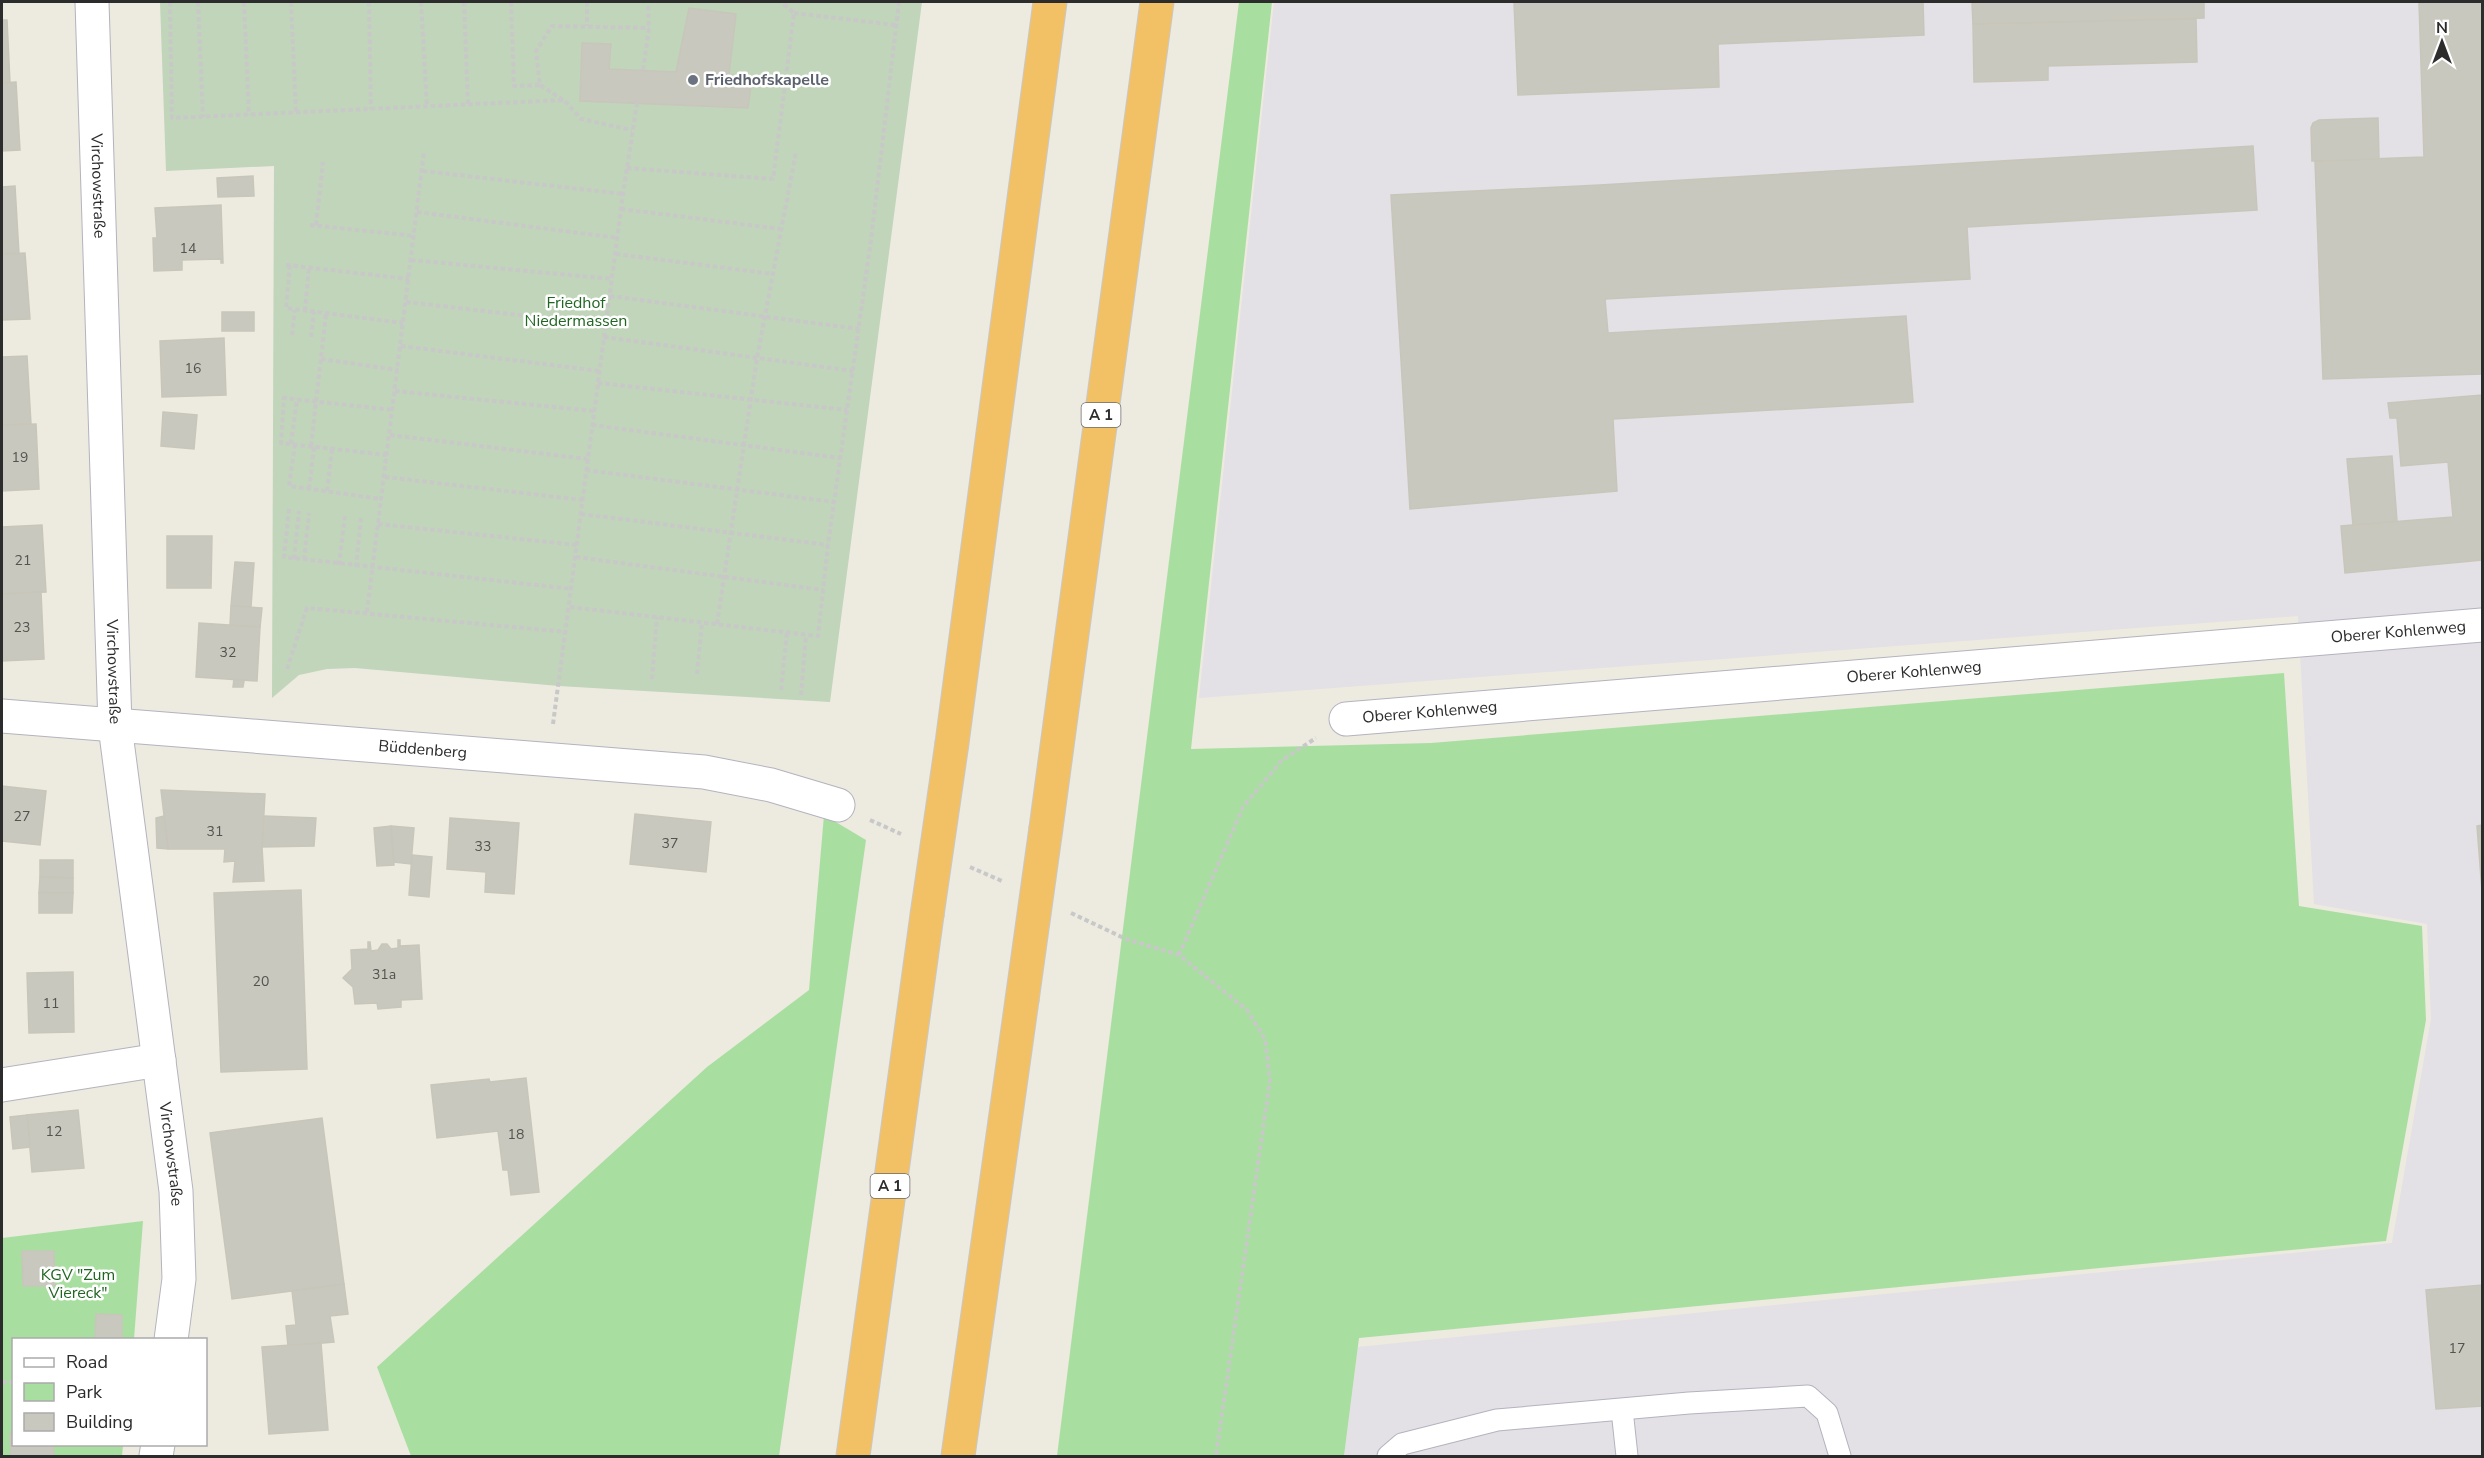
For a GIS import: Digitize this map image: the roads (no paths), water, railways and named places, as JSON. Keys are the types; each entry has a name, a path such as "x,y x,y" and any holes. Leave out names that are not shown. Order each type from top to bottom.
{"highway":[{"name":"A 1","path":"853,1456 952,743 1050,2"},
{"name":"A 1","path":"958,1456 1046,828 1156,2"}],"street":[{"name":"Virchowstraße","path":"92,2 115,726 176,1191 179,1279 171,1338"},
{"name":"Oberer Kohlenweg","path":"1346,719 2482,624"},
{"name":"Büddenberg","path":"2,716 704,772 771,785 838,805"},
{"path":"2,1084 159,1059"}],"lane":[{"path":"1388,1456 1402,1444 1497,1420 1689,1403 1808,1396 1827,1413 1840,1456"},
{"path":"1622,1410 1627,1456"}],"place":[{"name":"Friedhofskapelle","path":"693,80"}],"park label":[{"name":"Friedhof Niedermassen","path":"576,312"},
{"name":"KGV \"Zum Viereck\"","path":"78,1284"}]}
